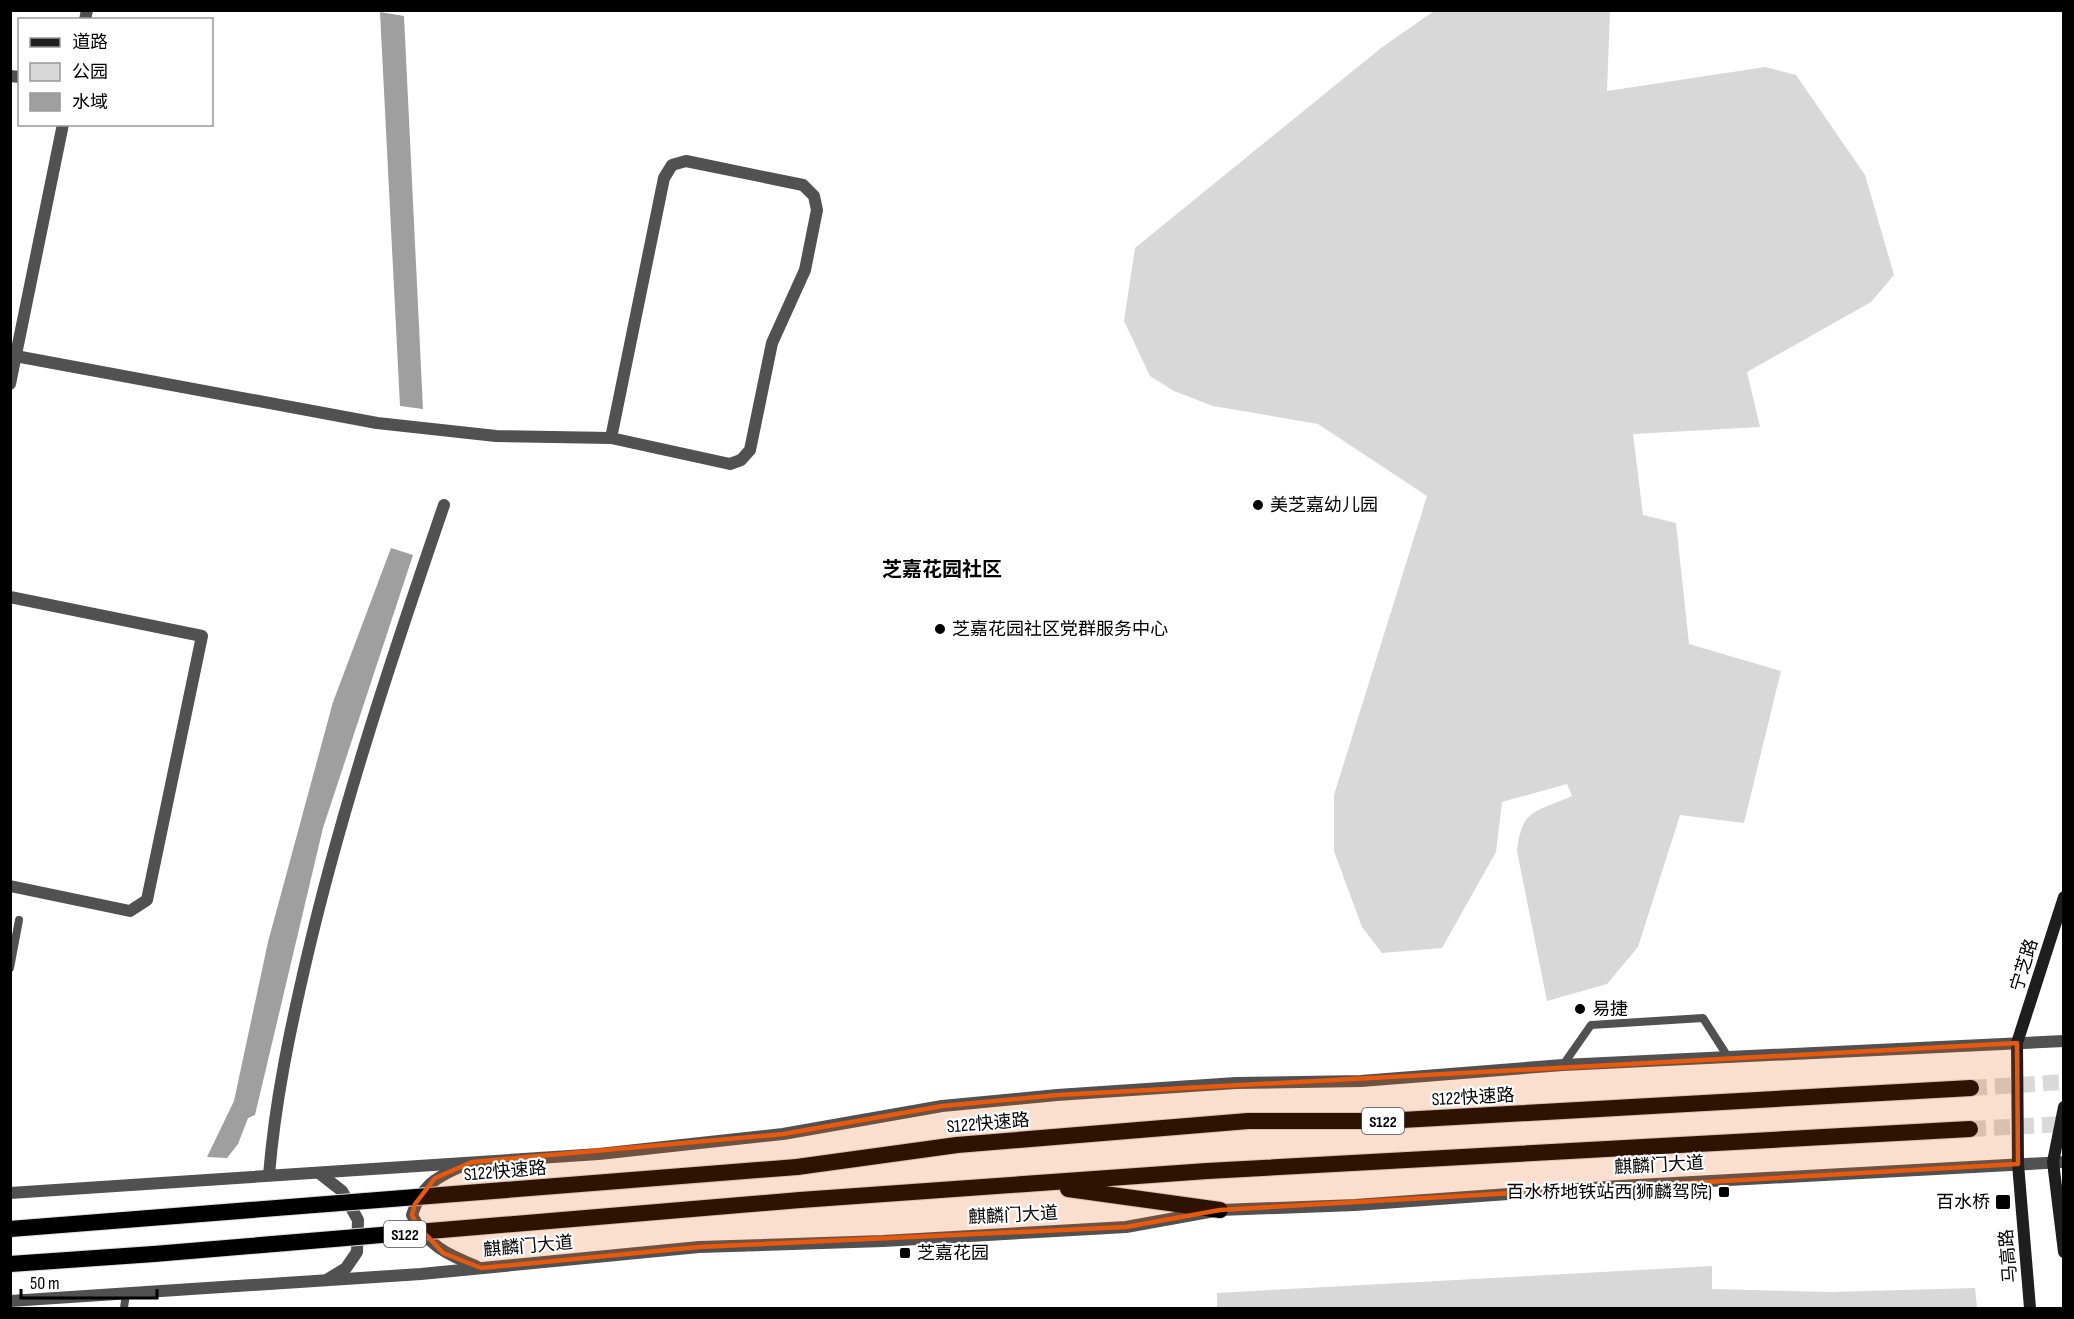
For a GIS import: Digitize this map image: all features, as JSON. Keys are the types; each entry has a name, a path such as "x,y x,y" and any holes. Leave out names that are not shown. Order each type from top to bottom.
{"highway":[{"name":"S122快速路","path":"10,1229 797,1167 957,1145 1248,1121 1384,1121 1971,1088"},
{"name":"S122","path":"10,1264 800,1200 1207,1171 1970,1129"},
{"path":"1034,1185 1220,1210"}],"main road":[{"name":"宁芝路","path":"2018,1164 2017,1043 2064,897"},
{"path":"2064,1107 2057,1210 2064,1252"},
{"name":"马高路","path":"2018,1164 2030,1308"}],"street":[{"path":"10,384 13,355 63,126"},
{"path":"13,355 377,423 496,436 610,438 730,464 741,460 750,450 772,343 805,270 818,210 814,196 802,185 686,161 672,165 664,178 610,438"},
{"path":"269,1175 276,1102 327,875 381,688 444,505"},
{"path":"10,597 202,636 147,900 130,911 10,886"},
{"path":"10,1193 599,1154 783,1134 942,1106 1057,1095 1236,1083 1361,1081 1563,1065 2064,1041"},
{"path":"472,1162 435,1178 415,1204 412,1215 417,1226 443,1253 481,1268"},
{"name":"麒麟门大道","path":"10,1301 481,1268 699,1247 883,1241 1126,1227 1220,1210 1355,1205 1631,1185 2059,1162"},
{"path":"319,1173 342,1191 358,1220 357,1252 346,1268 327,1280"}],"lane":[{"path":"10,968 19,920"},
{"path":"1563,1065 1591,1025 1703,1018 1728,1057"},
{"path":"124,1308 126,1293"}],"highlighted area":[{"path":"2017,1043 2018,1164 1220,1210 1126,1227 699,1247 481,1268 443,1253 417,1225 412,1215 415,1204 435,1178 472,1162 783,1134 942,1106 1057,1095"}],"green space":[{"path":"1434,11 1610,11 1607,91 1765,67 1796,75 1865,175 1894,275 1871,302 1747,372 1760,427 1633,434 1643,515 1676,523 1689,644 1781,671 1744,823 1680,815 1638,947 1607,984 1547,1001 1517,851 1522,827 1532,814 1572,796 1567,784 1502,802 1496,852 1442,948 1382,953 1362,927 1334,851 1334,795 1427,496 1318,424 1213,406 1174,391 1150,376 1124,321 1135,248 1381,48"},
{"path":"1712,1266 1712,1289 1831,1292 1975,1288 1977,1308 1217,1308 1217,1293"}],"water":[{"path":"380,12 404,16 423,409 400,406"},
{"path":"391,548 413,555 323,828 255,1115 248,1118 238,1144 227,1158 207,1157 234,1101 268,942 333,702"}],"tunnel":[{"path":"1971,1088 2064,1082"},
{"path":"1970,1129 2064,1124"}],"place":[{"name":"美芝嘉幼儿园","path":"1258,505"},
{"name":"芝嘉花园社区党群服务中心","path":"940,629"},
{"name":"易捷","path":"1580,1009"},
{"name":"百水桥地铁站西(狮麟驾院)","path":"1724,1192"},
{"name":"百水桥","path":"2003,1202"},
{"name":"芝嘉花园","path":"905,1253"}],"district":[{"name":"芝嘉花园社区","path":"942,569"}]}
